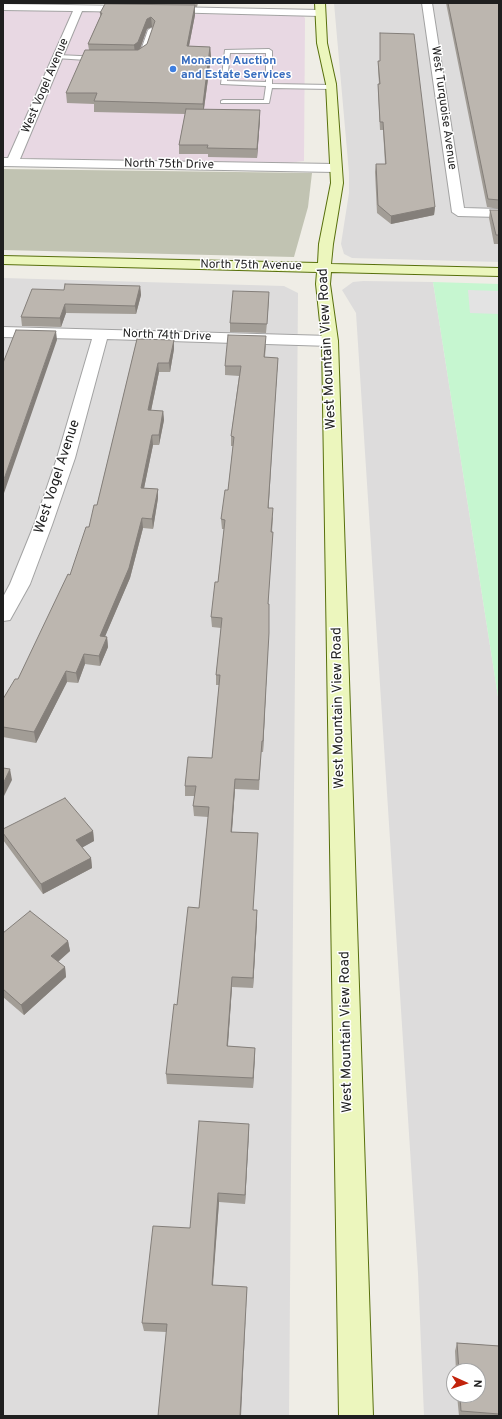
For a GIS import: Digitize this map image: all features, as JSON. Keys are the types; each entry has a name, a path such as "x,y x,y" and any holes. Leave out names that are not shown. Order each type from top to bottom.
{"street":[{"name":"West Turquoise Avenue","path":"427,3 458,212 499,213"},
{"path":"3,7 142,10"},
{"name":"West Vogel Avenue","path":"8,162 58,57 79,8"},
{"path":"157,10 320,8"},
{"name":"West Mountain View Road","path":"320,8 322,43 331,87 337,183 326,244 323,284 330,341 356,1416"},
{"name":"North 75th Drive","path":"8,162 335,168"},
{"name":"North 75th Avenue","path":"3,260 499,272"},
{"name":"North 74th Drive","path":"3,332 330,341"},
{"name":"West Vogel Avenue","path":"3,615 20,584 43,525 66,458 101,334"}],"lane":[{"path":"124,59 136,58 143,54 151,30"},
{"path":"224,102 267,102 269,85 269,51 227,51 223,83 269,85 331,87"},
{"path":"58,57 109,59"}],"shaded area":[{"path":"334,3 499,3 499,262 352,258 344,254 341,244 349,193 349,173"},
{"path":"3,10 303,16 305,18 304,161 287,163 3,158"},
{"path":"3,169 312,173 308,207 294,257 3,250"},
{"path":"3,278 284,286 298,293 289,1416 3,1416"},
{"path":"363,281 433,282 499,703 499,1416 424,1416 418,1273 356,313 342,290 353,282"},
{"path":"468,290 499,291 499,314 470,313"}],"green space":[{"path":"433,282 499,284 499,703"}],"building":[{"path":"448,3 499,3 499,200 488,199"},
{"path":"105,4 195,5 187,46 210,47 203,104 94,101 97,93 66,93 85,50 138,50 147,44 155,21 151,17 147,19 138,42 134,45 88,44"},
{"path":"380,33 414,34 435,207 391,216 378,205 376,164 386,164 383,122 380,122 378,84 380,84 378,61 380,61"},
{"path":"186,109 260,110 257,149 207,148 208,145 179,145"},
{"path":"490,210 499,210 499,235 496,235"},
{"path":"65,284 140,286 135,306 65,304 60,318 21,317 32,289 64,290"},
{"path":"233,291 269,292 267,324 230,323"},
{"path":"16,330 56,331 3,482 3,363"},
{"path":"228,335 266,336 264,357 278,358 268,508 273,508 271,532 273,532 268,604 269,633 263,741 259,780 235,779 231,832 258,833 253,910 257,910 253,978 232,977 227,1046 255,1048 253,1078 166,1074 174,1004 177,1005 188,907 199,908 209,807 193,806 196,786 185,786 188,757 212,758 220,675 216,675 222,618 211,617 215,582 218,582 225,520 221,519 225,490 228,490 234,437 231,436 241,366 225,366"},
{"path":"137,339 174,340 169,363 158,363 148,410 163,411 159,435 152,435 141,488 158,489 152,519 142,518 129,568 100,636 107,637 99,656 84,654 76,673 66,671 34,732 3,727 3,699 15,679 18,679 68,574 70,575 86,527 89,527 94,505 97,505"},
{"path":"3,768 10,769 3,784"},
{"path":"65,798 93,831 76,840 91,858 41,884 3,833 3,829"},
{"path":"30,911 68,941 51,956 65,967 21,1005 3,989 3,933"},
{"path":"199,1121 249,1124 245,1195 218,1193 212,1285 247,1287 240,1416 158,1416 167,1324 142,1323 153,1226 190,1228"},
{"path":"457,1343 499,1346 499,1414 461,1411 460,1403 486,1403 486,1363 458,1363"}],"place":[{"name":"Monarch Auction and Estate Services","path":"173,69"}]}
